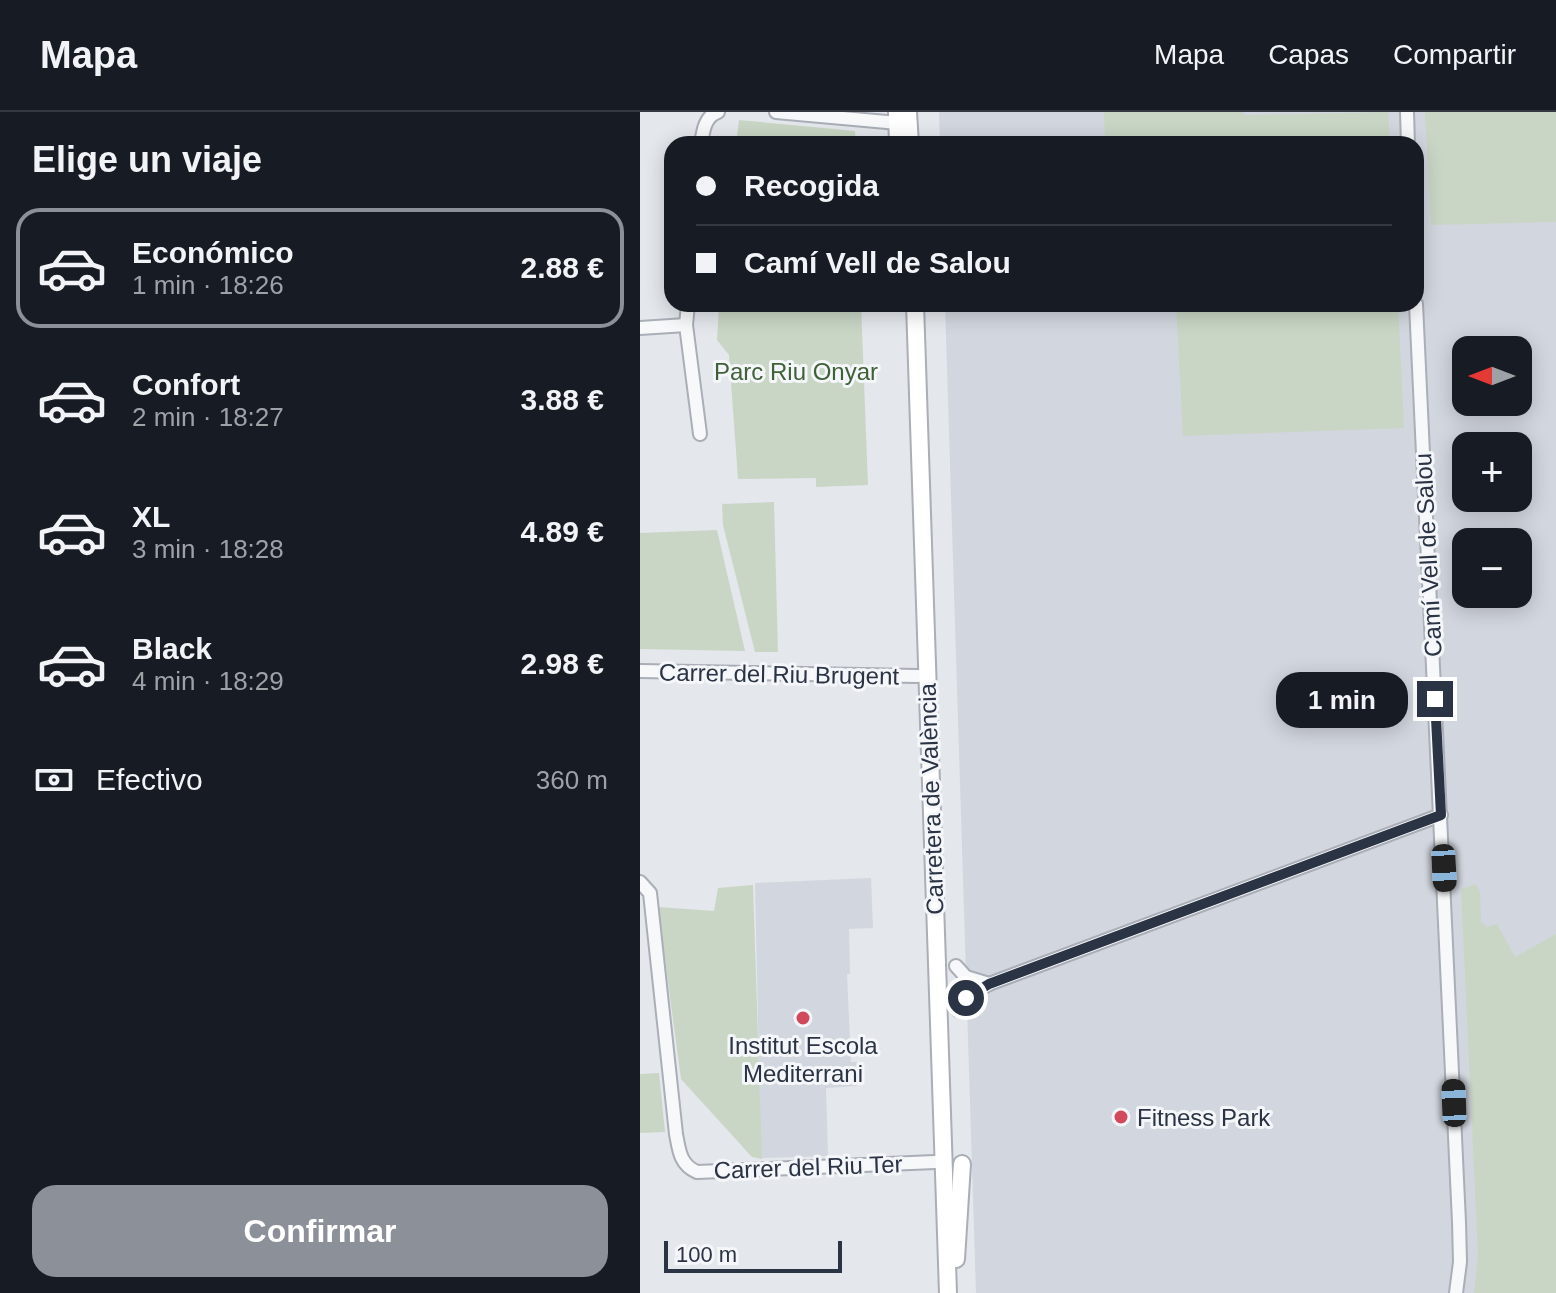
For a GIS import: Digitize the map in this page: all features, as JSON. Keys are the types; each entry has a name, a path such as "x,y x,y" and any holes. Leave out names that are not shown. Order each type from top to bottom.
{"main road":[{"path":"899,136 901,116"},
{"path":"901,116 907,136"},
{"name":"Carretera de València","path":"906,312 939,1293"},
{"name":"Carretera de València","path":"915,312 948,1293"},
{"path":"955,1293 962,1164"}],"street":[{"path":"703,136 706,122 718,112"},
{"path":"776,112 873,122 901,116"},
{"path":"1407,112 1408,136"},
{"path":"687,312 686,325 700,434"},
{"name":"Camí Vell de Salou","path":"1416,312 1460,1249 1457,1289"},
{"path":"640,328 686,325"},
{"name":"Carrer del Riu Brugent","path":"640,671 918,676"},
{"path":"958,1010 966,998 989,984 1441,815"},
{"name":"Carrer del Riu Ter","path":"640,882 650,893 676,1134 682,1160 689,1168 707,1171 935,1162"},
{"path":"956,966 966,977 989,984"}],"shaded area":[{"path":"939,112 1556,112 1556,1293 976,1293 945,312 1424,312 1424,136 940,136"},
{"name":"Institut Escola Mediterrani","path":"871,878 873,928 849,929 850,974 847,974 851,1062 857,1062 857,1086 826,1088 828,1156 761,1158 755,883"}],"green space":[{"path":"1104,112 1243,112 1244,115 1388,112 1390,136 1105,136"},
{"path":"1425,112 1556,112 1556,222 1431,225"},
{"path":"739,120 855,131 855,136 737,136"},
{"name":"Parc Riu Onyar","path":"719,312 861,312 868,485 816,487 816,478 738,479 729,355 717,340"},
{"path":"1176,312 1398,312 1404,428 1183,436"},
{"path":"774,502 778,652 755,652 723,525 722,504"},
{"path":"717,530 745,651 640,649 640,533"},
{"path":"1476,884 1480,893 1481,922 1487,927 1497,924 1515,957 1556,934 1556,1293 1474,1293 1478,1255 1461,889"},
{"path":"753,885 762,1159 752,1157 681,1079 658,907 714,911 718,888"},
{"path":"659,1073 665,1132 640,1133 640,1074"}],"place":[{"name":"Institut Escola Mediterrani","path":"803,1018"},
{"name":"Fitness Park","path":"1121,1117"}],"route":[{"path":"966,998 989,984 1441,815 1435,699"}]}
